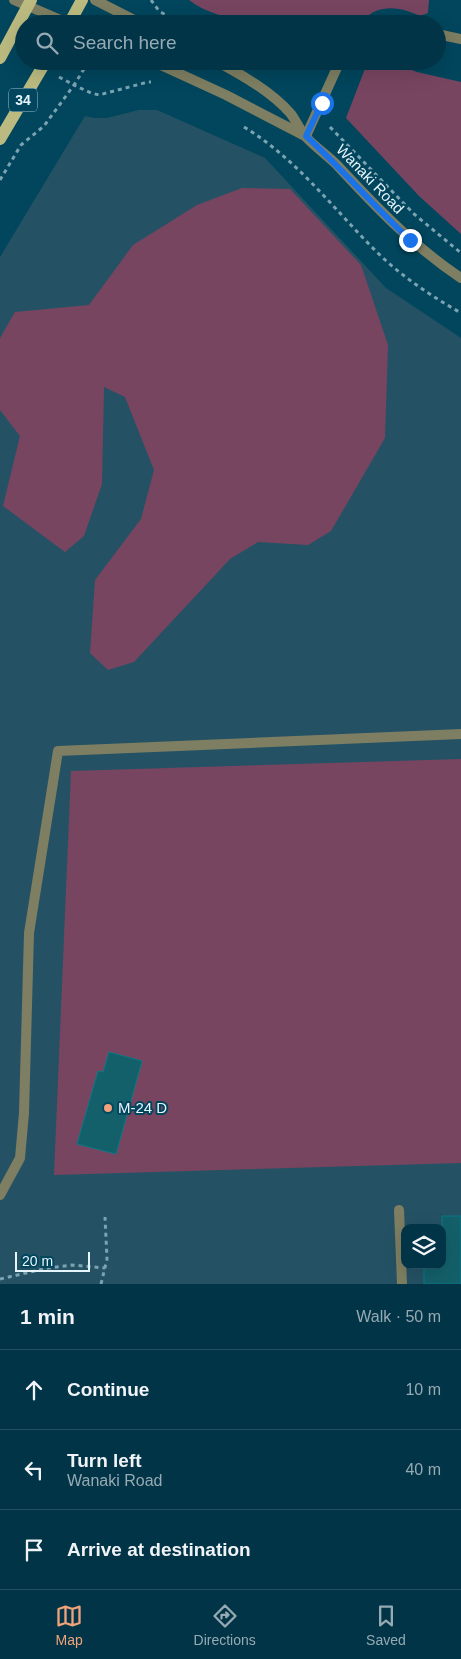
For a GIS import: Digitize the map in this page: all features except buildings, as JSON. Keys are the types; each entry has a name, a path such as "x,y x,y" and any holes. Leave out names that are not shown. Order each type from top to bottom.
{"main road":[{"path":"74,15 82,0"},
{"path":"23,15 30,3"},
{"path":"0,58 15,30"},
{"name":"34","path":"0,139 41,70"}],"street":[{"path":"14,0 30,3 52,15"},
{"path":"95,0 124,15"},
{"path":"446,36 461,39"},
{"name":"Wanaki Road","path":"172,70 226,95 306,136"},
{"name":"Wanaki Road","path":"232,70 270,95 290,114 306,136 332,160 388,220 435,261 461,278"},
{"path":"306,136 336,70"},
{"path":"0,1195 20,1158 24,1113 29,933 58,751 461,734"},
{"path":"399,1210 402,1284"}],"path":[{"path":"151,0 159,11 166,15"},
{"path":"0,180 22,145 44,126 74,85 99,95 148,82 156,83"},
{"path":"317,113 414,214 461,253"},
{"path":"240,124 263,138 304,174 390,264 412,282 461,314"},
{"path":"101,1284 107,1260 105,1217"},
{"path":"0,1279 48,1268 72,1265 105,1268"}],"shaded area":[{"path":"189,0 429,0 428,13 423,15 387,8 369,15 219,15"},
{"path":"365,70 412,70 461,82 461,234 419,196 346,118"},
{"path":"139,110 157,110 265,158 386,288 461,338 461,1284 0,1284 0,257 85,116 107,118"},
{"path":"242,188 290,189 361,265 388,345 385,438 331,531 308,545 258,542 230,559 134,662 108,670 90,653 95,580 141,519 154,470 125,397 104,387 102,484 84,536 65,552 3,506 20,436 0,410 0,338 15,312 89,305 133,245 197,205"},
{"path":"461,759 461,1163 54,1175 71,771"}],"place":[{"name":"M-24 D","path":"108,1108"}],"route":[{"path":"322,103 306,136 410,240"}]}
